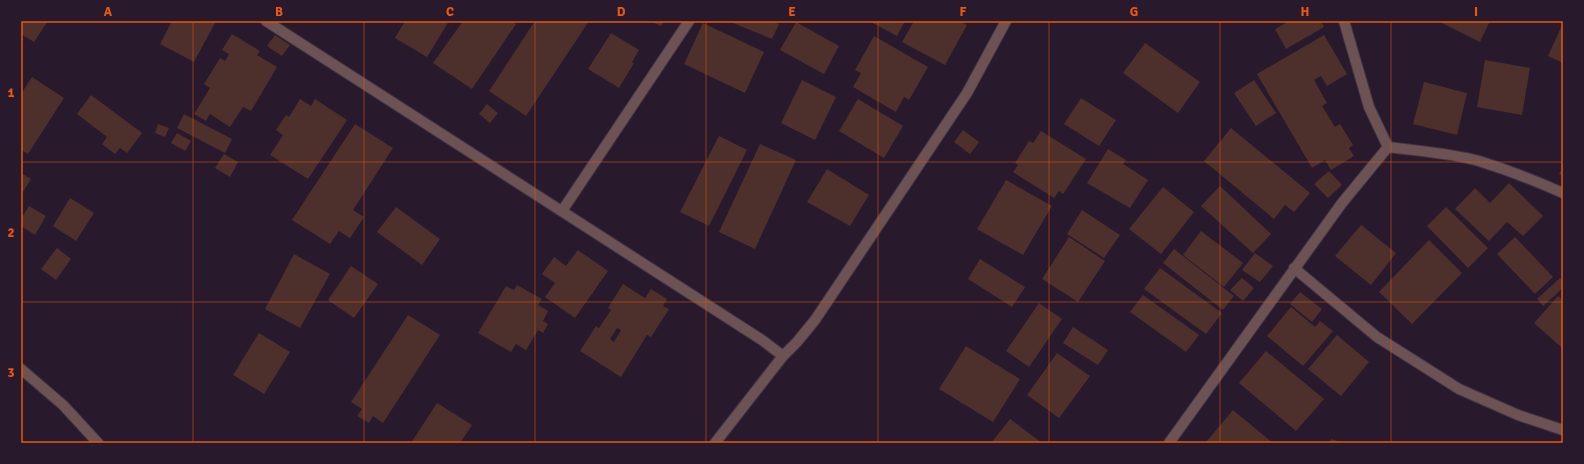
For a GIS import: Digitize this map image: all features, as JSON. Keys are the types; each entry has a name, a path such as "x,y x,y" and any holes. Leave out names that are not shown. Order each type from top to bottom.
{"street":[{"path":"266,21 762,340 783,356"},
{"path":"562,211 689,21"},
{"path":"715,443 783,356 815,320 968,93 1006,21"},
{"path":"1344,21 1369,107 1388,147"},
{"path":"1388,147 1447,154 1479,161 1522,176 1563,193"},
{"path":"1169,443 1342,203 1388,147"},
{"path":"1294,268 1377,337 1459,389 1518,415 1563,430"},
{"path":"21,369 63,405 98,443"}],"building":[{"path":"21,21 48,21 34,42 21,34"},
{"path":"172,21 211,21 215,23 194,62 160,44"},
{"path":"405,21 449,21 427,57 395,38"},
{"path":"463,21 511,21 516,24 472,89 433,63"},
{"path":"535,21 589,21 526,116 489,91"},
{"path":"650,21 664,21 661,26"},
{"path":"734,21 773,21 779,24 772,39 733,23"},
{"path":"869,21 905,21 897,36"},
{"path":"914,21 959,21 967,25 945,65 902,42"},
{"path":"1289,21 1321,21 1324,27 1286,49 1275,29"},
{"path":"1438,21 1490,21 1480,42"},
{"path":"796,22 839,46 824,74 780,50"},
{"path":"703,23 764,52 745,93 684,64"},
{"path":"1563,23 1563,63 1548,56"},
{"path":"611,33 639,50 632,62 634,63 619,88 588,69"},
{"path":"232,34 260,51 257,55 277,67 251,111 243,107 230,127 210,114 206,121 194,114 210,88 204,84 220,58 225,61 229,54 222,50"},
{"path":"275,35 290,45 282,56 267,46"},
{"path":"1324,35 1347,74 1327,86 1321,76 1314,80 1327,103 1322,106 1335,127 1340,124 1353,145 1349,148 1354,156 1331,170 1325,160 1312,168 1257,74"},
{"path":"874,36 928,67 909,100 904,97 896,112 853,87 861,73 855,70"},
{"path":"1145,43 1200,82 1178,113 1123,73"},
{"path":"1485,60 1530,68 1522,115 1477,107"},
{"path":"32,77 64,98 28,154 21,150 21,94"},
{"path":"802,80 836,97 815,140 781,123"},
{"path":"1254,80 1276,113 1256,126 1234,93"},
{"path":"1424,82 1467,93 1457,135 1413,124"},
{"path":"91,95 142,133 127,153 120,148 115,154 102,144 107,137 77,114"},
{"path":"1081,98 1116,120 1099,146 1064,124"},
{"path":"300,99 311,106 315,99 347,120 308,179 270,155 283,135 276,130 286,115 289,117"},
{"path":"858,99 903,126 884,158 839,131"},
{"path":"487,104 498,113 490,123 479,114"},
{"path":"184,114 232,139 225,153 177,128"},
{"path":"158,124 169,128 165,137 155,133"},
{"path":"355,124 393,148 353,210 364,217 350,238 339,231 330,244 292,220"},
{"path":"1231,128 1310,193 1294,212 1285,205 1274,219 1204,161"},
{"path":"963,130 979,142 970,154 954,142"},
{"path":"1041,131 1086,159 1063,194 1059,191 1054,198 1013,172 1018,165 1015,163 1029,141 1033,143"},
{"path":"177,133 191,141 185,151 171,143"},
{"path":"719,136 747,150 709,226 680,212"},
{"path":"760,144 796,160 755,249 719,232"},
{"path":"1108,149 1126,160 1123,164 1148,180 1130,208 1087,183"},
{"path":"224,154 238,162 230,177 215,168"},
{"path":"1563,167 1563,176 1559,174"},
{"path":"827,169 869,195 850,226 807,202"},
{"path":"1329,171 1342,185 1328,198 1314,184"},
{"path":"21,173 31,179 21,195"},
{"path":"1006,180 1052,206 1023,255 977,229"},
{"path":"1509,183 1543,216 1523,236 1507,222 1489,241 1455,209 1475,188 1490,203"},
{"path":"1220,186 1271,234 1253,253 1201,206"},
{"path":"1163,187 1194,212 1161,254 1129,229"},
{"path":"70,198 94,213 76,241 53,226"},
{"path":"29,206 46,216 35,235 21,226 21,219"},
{"path":"396,207 440,239 422,265 377,232"},
{"path":"1446,207 1488,248 1468,268 1427,226"},
{"path":"1082,210 1120,235 1104,258 1067,234"},
{"path":"1361,225 1396,253 1371,285 1335,256"},
{"path":"1201,231 1243,263 1224,287 1183,255"},
{"path":"1069,237 1105,261 1078,302 1042,279"},
{"path":"1515,237 1553,277 1535,294 1497,254"},
{"path":"1429,240 1462,273 1412,324 1379,292"},
{"path":"57,248 71,259 56,280 41,269"},
{"path":"1174,249 1234,296 1223,310 1163,263"},
{"path":"578,250 608,271 575,318 545,297 555,283 542,274 554,257 566,266"},
{"path":"1255,253 1273,266 1260,282 1242,270"},
{"path":"294,254 330,274 300,328 265,309"},
{"path":"980,259 1025,287 1012,307 968,279"},
{"path":"351,266 378,284 354,318 328,300"},
{"path":"1160,268 1222,313 1206,334 1144,289"},
{"path":"1242,278 1254,288 1243,301 1230,290"},
{"path":"1560,278 1563,281 1563,288 1543,306 1537,299"},
{"path":"623,284 645,298 651,289 667,299 663,306 669,309 651,337 647,335 621,377 580,351 596,326 599,328 611,310 608,308","holes":["617,328 621,330 614,342 610,339"]},
{"path":"517,285 542,299 538,305 548,311 543,321 548,324 543,333 538,330 526,350 516,344 511,352 478,333 506,286 514,290"},
{"path":"1300,292 1322,309 1312,322 1290,304"},
{"path":"1143,295 1199,335 1186,352 1130,312"},
{"path":"1558,296 1563,300 1563,345 1561,347 1534,323"},
{"path":"1039,303 1062,319 1029,367 1006,351"},
{"path":"1291,307 1315,327 1320,321 1333,331 1303,366 1267,336"},
{"path":"408,315 440,335 383,423 373,416 369,423 357,416 362,409 351,402"},
{"path":"1073,327 1108,350 1098,365 1063,343"},
{"path":"259,333 290,352 264,394 233,375"},
{"path":"1337,335 1369,362 1341,396 1308,369"},
{"path":"966,346 1020,379 993,422 939,389"},
{"path":"1266,351 1324,399 1296,431 1239,383"},
{"path":"1057,353 1090,376 1059,418 1027,395"},
{"path":"437,403 472,425 460,443 411,443"},
{"path":"1233,410 1273,443 1206,442"},
{"path":"1010,419 1042,443 991,443"},
{"path":"1331,439 1343,443 1330,443"}]}
